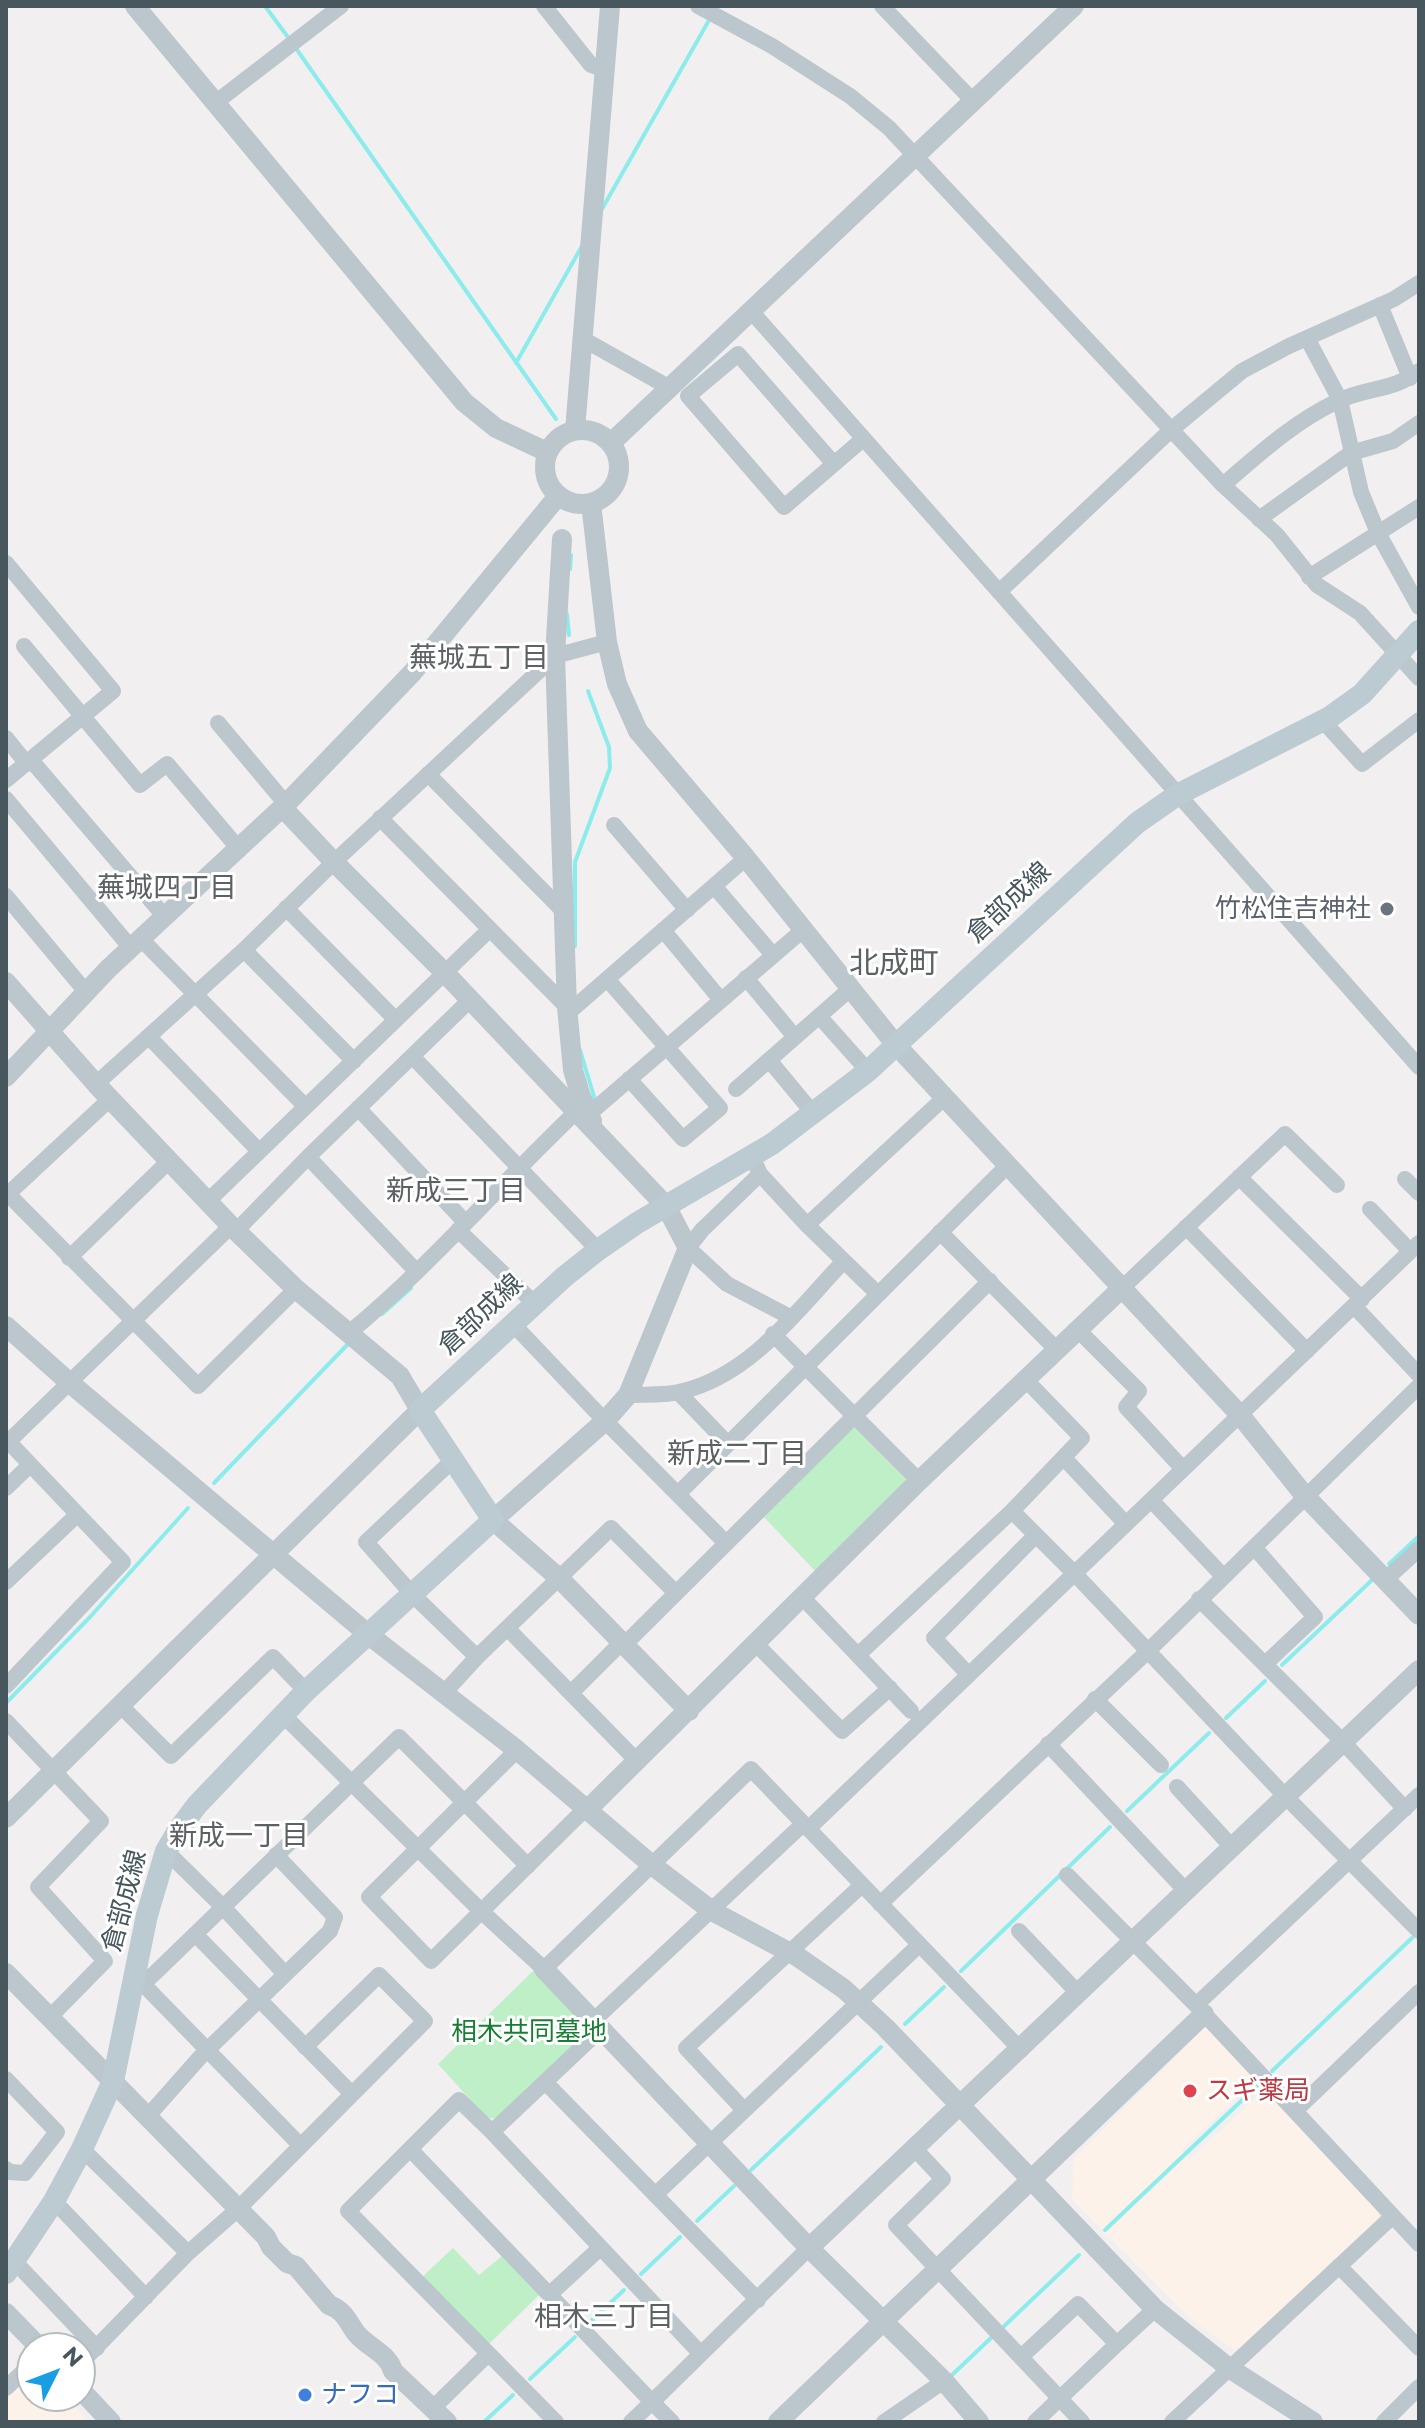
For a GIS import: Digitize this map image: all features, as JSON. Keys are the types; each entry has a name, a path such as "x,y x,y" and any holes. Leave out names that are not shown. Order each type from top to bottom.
{"main road":[{"name":"倉部成線","path":"420,1410 598,1250 666,1206 756,1165 813,1113 868,1071 1137,823 1177,795 1323,721 1362,694 1419,631"},
{"path":"420,1410 493,1520"},
{"name":"倉部成線","path":"10,2267 54,2201 113,2081 138,1985 147,1915 166,1851 197,1805 306,1691 493,1520"}],"street":[{"path":"135,6 464,402 496,428 547,452"},
{"path":"215,103 341,6"},
{"path":"544,6 591,65 603,69"},
{"path":"575,430 610,6"},
{"path":"882,6 973,101"},
{"path":"611,443 1074,6"},
{"path":"707,9 850,96 889,128 1223,485 1277,535 1309,577 1360,613 1419,678"},
{"path":"999,592 1172,429 1242,371 1419,283"},
{"path":"1223,485 1285,432 1340,400 1402,383 1414,374 1380,305"},
{"path":"751,311 1419,1067"},
{"path":"581,338 670,388"},
{"path":"1307,338 1340,400 1361,492 1378,533 1419,607"},
{"path":"834,464 738,354 688,396 784,507 834,464 863,439"},
{"path":"1259,519 1351,453 1393,441 1419,423"},
{"path":"575,430 595,432 611,443 619,463 616,484 601,499 574,504 558,496 547,480 544,461 547,452 558,438 575,430"},
{"path":"6,1077 86,992 284,805 413,672 558,496"},
{"path":"591,503 607,642 617,684 638,731 746,858 896,1045 1240,1415 1305,1496 1419,1615"},
{"path":"1309,577 1419,507"},
{"path":"562,539 555,656 567,1010 573,1070 582,1113"},
{"path":"6,563 113,691 6,780"},
{"path":"296,1289 198,1386 7,1195 103,1092 149,1037 555,656 607,642"},
{"path":"24,646 140,785 167,764 239,849"},
{"path":"1323,721 1362,764 1419,720"},
{"path":"218,723 334,862 582,1113 599,1136 666,1206 688,1248 727,1284 790,1317"},
{"path":"6,738 165,917"},
{"path":"428,774 564,912"},
{"path":"6,799 136,944 196,994 305,1106"},
{"path":"380,818 567,1010"},
{"path":"614,825 687,910"},
{"path":"567,1010 746,858"},
{"path":"714,886 773,955"},
{"path":"6,896 86,992"},
{"path":"286,908 396,1020"},
{"path":"208,1201 489,930"},
{"path":"663,930 721,1000"},
{"path":"350,1332 417,1272 517,1168 582,1113 629,1079 803,930"},
{"path":"244,950 354,1061"},
{"path":"746,978 795,1037"},
{"path":"607,979 720,1108 683,1139 629,1079"},
{"path":"6,982 103,1092 234,1228 296,1289 400,1376 420,1410 6,1818"},
{"path":"736,1089 850,989"},
{"path":"6,1686 123,1562 7,1440 234,1228 471,999"},
{"path":"819,1016 868,1071"},
{"path":"149,1037 259,1151"},
{"path":"412,1056 598,1250"},
{"path":"769,1060 813,1113"},
{"path":"807,1225 944,1098"},
{"path":"358,1108 535,1304"},
{"path":"517,1750 369,1897 431,1961 689,1711 1055,1348 1285,1134 1337,1185"},
{"path":"308,1157 417,1272"},
{"path":"69,1258 169,1161"},
{"path":"689,1711 560,1579 493,1520 605,1421 628,1395 688,1248 756,1165 807,1225 878,1294"},
{"path":"678,1494 1008,1165"},
{"path":"1239,1177 1358,1302 1419,1375"},
{"path":"1405,1179 1419,1193"},
{"path":"492,2132 546,2083 597,2025 711,1910 969,1675 1415,1247 1370,1209"},
{"path":"1186,1227 1307,1351"},
{"path":"940,1232 1055,1348"},
{"path":"628,1395 679,1393 702,1386 748,1361 844,1261"},
{"path":"571,1693 990,1281"},
{"path":"513,1324 726,1543"},
{"path":"6,1326 369,1635 517,1750 652,1865 711,1910 789,1953 844,1989 1155,2309 1229,2368 1313,2422"},
{"path":"1077,1329 1139,1391 1126,1407 1183,1469"},
{"path":"773,1334 919,1481"},
{"path":"859,1654 1012,1511 1082,1438 1025,1379"},
{"path":"880,1904 1147,1652 1419,1386"},
{"path":"679,1393 727,1443"},
{"path":"1064,1458 1126,1524"},
{"path":"453,1460 366,1542 413,1595 477,1657"},
{"path":"6,1488 30,1465"},
{"path":"1152,1501 1223,1576"},
{"path":"1012,1511 1286,1797 1417,1924"},
{"path":"6,1582 77,1515"},
{"path":"443,1694 477,1657 611,1528 675,1592"},
{"path":"969,1675 934,1638 1036,1535"},
{"path":"1254,1547 1315,1617 1265,1664"},
{"path":"1385,1580 1419,1549"},
{"path":"803,1598 911,1711"},
{"path":"1199,1599 1343,1742 1405,1809"},
{"path":"508,1629 637,1761"},
{"path":"756,1644 842,1731 890,1688"},
{"path":"121,1706 171,1756 273,1657 306,1691"},
{"path":"631,2422 809,2248 1419,1670"},
{"path":"1095,1699 1161,1765"},
{"path":"283,1715 544,1969 809,2248 944,2381 969,2419"},
{"path":"6,1721 101,1821 38,1887 105,1961 50,2017"},
{"path":"300,2145 208,2049 138,1985 399,1737 528,1866"},
{"path":"1048,1744 1186,1891"},
{"path":"544,1969 751,1769 1021,2050"},
{"path":"1177,1787 1231,1846"},
{"path":"778,2422 1030,2182 1200,2009 1419,1795"},
{"path":"166,1851 285,1974"},
{"path":"148,2116 208,2049 330,1931 335,1917 276,1855"},
{"path":"1067,1875 1200,2009 1419,2244"},
{"path":"744,2110 686,2048 862,1885"},
{"path":"1019,1931 1079,1994"},
{"path":"195,1934 351,2093"},
{"path":"655,2195 919,1945"},
{"path":"6,1973 148,2116 287,2263 296,2266 329,2305 336,2308 354,2330 391,2364 393,2371 440,2415 488,2354"},
{"path":"10,2267 97,2348 188,2253 238,2209 425,2021 379,1975 305,2047"},
{"path":"1295,2111 1419,1992"},
{"path":"6,2079 57,2132 25,2173 6,2169"},
{"path":"546,2083 758,2300"},
{"path":"556,2422 348,2211 459,2100 701,2354"},
{"path":"82,2149 188,2253"},
{"path":"410,2149 672,2422"},
{"path":"915,2149 943,2179 896,2225 1082,2422"},
{"path":"54,2201 146,2297"},
{"path":"1172,2422 1393,2216"},
{"path":"550,2294 600,2248"},
{"path":"1339,2266 1416,2339"},
{"path":"1021,2357 1078,2304 1117,2344"},
{"path":"1035,2422 1155,2309"},
{"path":"6,2313 24,2332"},
{"path":"884,2422 944,2381"},
{"path":"1384,2422 1419,2387"},
{"path":"96,2406 111,2422"}],"shaded area":[{"path":"1210,2028 1257,2078 1182,2150 1189,2160 1266,2088 1380,2212 1376,2221 1241,2348 1233,2349 1191,2319 1072,2199 1074,2158 1204,2029"},
{"path":"16,2390 16,2412 80,2412 89,2422 6,2422 6,2399"}],"green space":[{"path":"851,1424 909,1483 818,1574 761,1514"},
{"name":"相木共同墓地","path":"534,1970 586,2027 586,2034 496,2119 486,2117 438,2064"},
{"path":"453,2248 479,2275 502,2256 539,2295 487,2346 421,2278"}],"waterway":[{"path":"265,6 290,40"},
{"path":"602,209 708,22"},
{"path":"295,47 556,419"},
{"path":"516,363 582,246"},
{"path":"570,569 571,555"},
{"path":"567,614 569,635"},
{"path":"575,946 575,862 610,768 609,747 588,691"},
{"path":"580,1050 595,1100"},
{"path":"382,1314 411,1288"},
{"path":"214,1483 348,1344"},
{"path":"6,1703 90,1617 188,1508"},
{"path":"1389,1564 1419,1536"},
{"path":"1282,1665 1372,1580"},
{"path":"1226,1718 1265,1681"},
{"path":"1127,1811 1209,1733"},
{"path":"961,1971 1110,1827"},
{"path":"1272,2071 1412,1938"},
{"path":"905,2024 944,1987"},
{"path":"751,2170 881,2047"},
{"path":"1105,2230 1257,2086"},
{"path":"697,2221 734,2186"},
{"path":"641,2274 680,2237"},
{"path":"1001,2329 1079,2255"},
{"path":"591,2321 624,2290"},
{"path":"952,2375 994,2335"},
{"path":"530,2379 575,2337"},
{"path":"484,2422 513,2395"}],"place":[{"name":"竹松住吉神社","path":"1387,909"},
{"name":"スギ薬局","path":"1190,2091"},
{"name":"ナフコ","path":"305,2395"}],"district":[{"name":"蕪城五丁目","path":"479,659"},
{"name":"蕪城四丁目","path":"167,889"},
{"name":"北成町","path":"894,964"},
{"name":"新成三丁目","path":"456,1192"},
{"name":"新成二丁目","path":"737,1455"},
{"name":"新成一丁目","path":"239,1837"},
{"name":"相木三丁目","path":"604,2318"}]}
